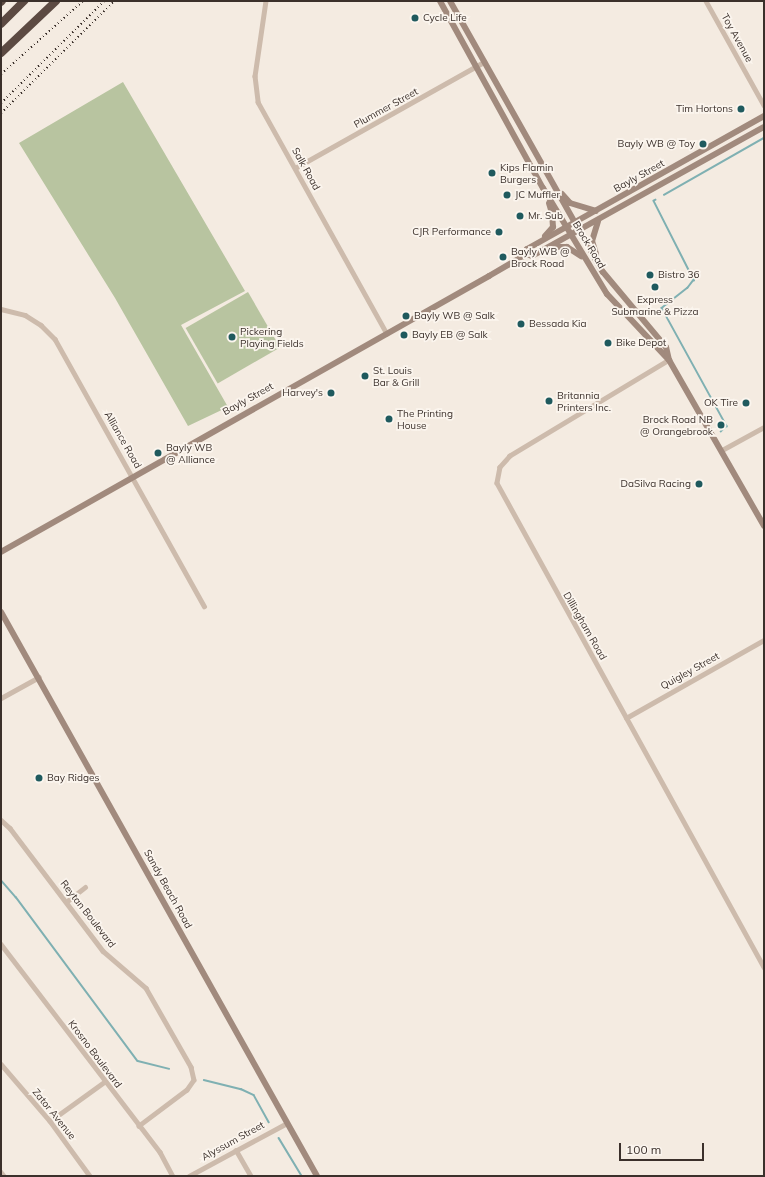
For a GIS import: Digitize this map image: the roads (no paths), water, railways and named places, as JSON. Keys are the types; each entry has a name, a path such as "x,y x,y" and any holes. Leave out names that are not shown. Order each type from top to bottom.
{"highway":[{"path":"1,24 24,1"},
{"path":"1,53 56,1"}],"main road":[{"name":"Brock Road","path":"440,1 543,188 586,260 607,294 669,360 722,450 764,526"},
{"name":"Brock Road","path":"450,1 603,272 666,347 669,360"},
{"name":"Bayly Street","path":"527,254 527,249 764,116"},
{"name":"Bayly Street","path":"1,552 527,254 532,256 580,231 764,127"},
{"path":"553,185 570,203 596,211"},
{"path":"541,241 553,227 552,213 543,188"},
{"path":"598,221 592,241 603,272"},
{"path":"550,247 567,247 586,260"},
{"name":"Sandy Beach Road","path":"1,612 39,677 317,1176"}],"street":[{"name":"Salk Road","path":"266,1 255,89 258,102 387,334"},
{"name":"Toy Avenue","path":"706,1 764,105"},
{"name":"Plummer Street","path":"296,168 484,62"},
{"name":"Alliance Road","path":"1,309 24,315 41,325 55,339 133,476 204,606"},
{"name":"Dillingham Road","path":"669,360 510,456 500,467 498,483 764,967"},
{"path":"722,450 764,427"},
{"name":"Quigley Street","path":"626,718 764,640"},
{"path":"1,698 39,677"},
{"name":"Reytan Boulevard","path":"1,820 10,828 103,951 146,988 193,1073 194,1080 187,1090 139,1126"},
{"path":"66,902 85,887"},
{"name":"Krosno Boulevard","path":"1,944 104,1082 160,1152 173,1176"},
{"name":"Zator Avenue","path":"1,1064 50,1121 90,1176"},
{"path":"50,1121 104,1082"},
{"name":"Alyssum Street","path":"189,1176 286,1122"},
{"path":"236,1150 251,1176"},
{"path":"1,1172 4,1176"}],"waterway":[{"path":"664,195 764,138"},
{"path":"656,200 654,201 694,280 688,288 662,308 727,426 721,432"},
{"path":"1,880 16,897 138,1061 169,1069"},
{"path":"204,1080 241,1089 254,1095 269,1122"},
{"path":"279,1138 302,1176"}],"railway":[{"path":"1,74 83,1"},
{"path":"1,103 104,1"},
{"path":"1,113 114,1"}],"place":[{"name":"Cycle Life","path":"415,18"},
{"name":"Tim Hortons","path":"741,109"},
{"name":"Bayly WB @ Toy","path":"703,144"},
{"name":"Kips Flamin Burgers","path":"492,173"},
{"name":"JC Muffler","path":"507,195"},
{"name":"Mr. Sub","path":"520,216"},
{"name":"CJR Performance","path":"499,232"},
{"name":"Bayly WB @ Brock Road","path":"503,257"},
{"name":"Bistro 36","path":"650,275"},
{"name":"Express Submarine & Pizza","path":"655,287"},
{"name":"Bayly WB @ Salk","path":"406,316"},
{"name":"Bessada Kia","path":"521,324"},
{"name":"Bayly EB @ Salk","path":"404,335"},
{"name":"Pickering Playing Fields","path":"232,337"},
{"name":"Bike Depot","path":"608,343"},
{"name":"St. Louis Bar & Grill","path":"365,376"},
{"name":"Harvey's","path":"331,393"},
{"name":"Britannia Printers Inc.","path":"549,401"},
{"name":"OK Tire","path":"746,403"},
{"name":"The Printing House","path":"389,419"},
{"name":"Brock Road NB @ Orangebrook","path":"721,425"},
{"name":"Bayly WB @ Alliance","path":"158,453"},
{"name":"DaSilva Racing","path":"699,484"},
{"name":"Bay Ridges","path":"39,778"}]}
